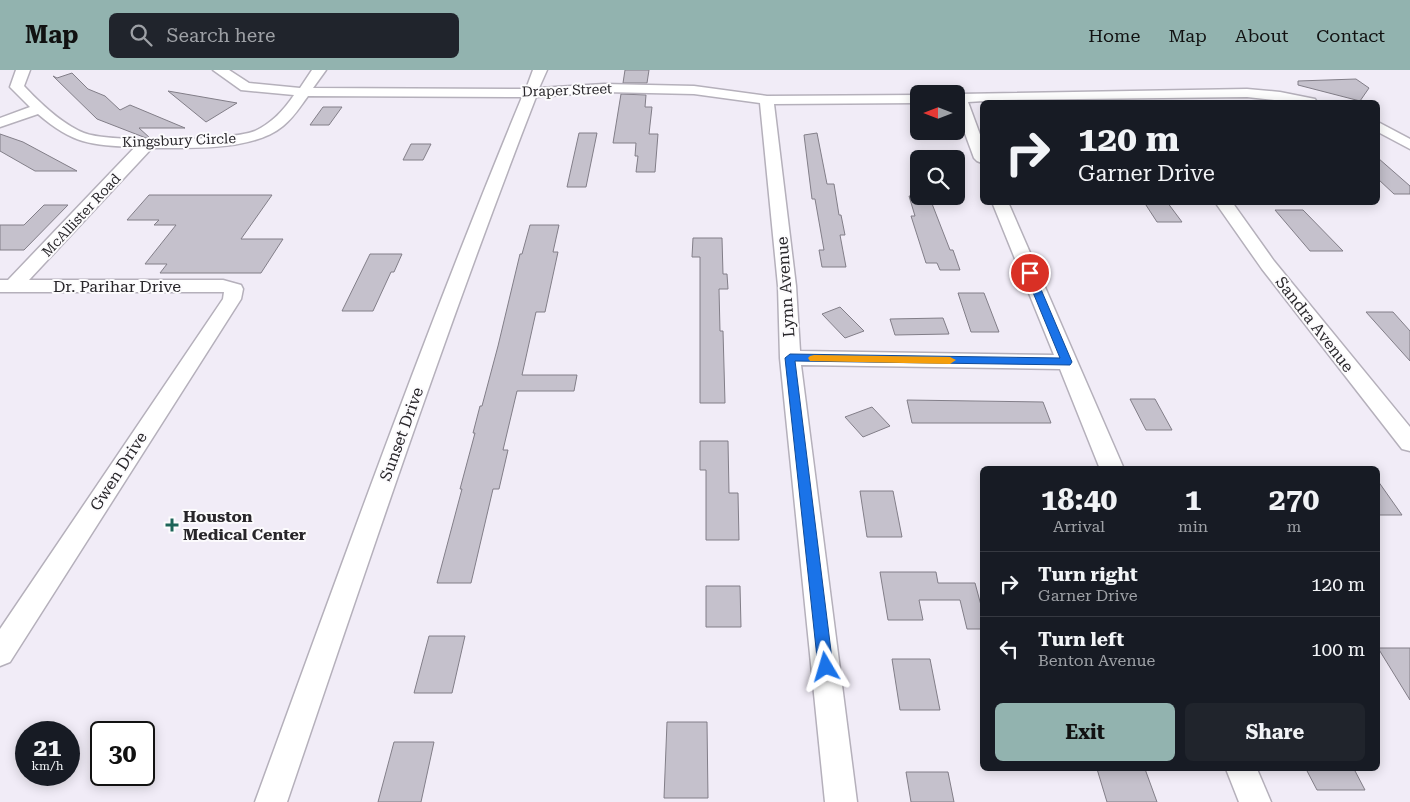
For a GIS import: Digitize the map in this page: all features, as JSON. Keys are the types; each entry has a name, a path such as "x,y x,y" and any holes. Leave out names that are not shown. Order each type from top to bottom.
{"street":[{"name":"Kingsbury Circle","path":"24,70 21,72 17,87 35,105 80,136 109,141 148,143 250,137 272,128 292,109 319,70"},
{"name":"Draper Street","path":"220,70 246,87 302,92 532,93 604,88 694,90 767,100 910,99"},
{"name":"Sunset Drive","path":"271,802 372,513 480,219 540,70"},
{"path":"965,98 1000,96 1146,98 1247,93 1300,100"},
{"name":"Lynn Avenue","path":"767,100 787,286 790,358 841,802"},
{"path":"0,110 35,105"},
{"path":"0,123 35,105"},
{"path":"965,116 980,153"},
{"path":"1380,127 1410,145"},
{"name":"McAllister Road","path":"6,286 148,143"},
{"path":"1001,205 1111,466"},
{"name":"Sandra Avenue","path":"1224,205 1268,265 1410,443"},
{"name":"Dr. Parihar Drive","path":"6,286 223,286 234,289"},
{"name":"Gwen Drive","path":"0,653 232,299 234,289"},
{"path":"790,358 1067,362"},
{"path":"1242,771 1255,802"}],"building":[{"path":"625,70 649,70 647,83 623,83"},
{"path":"72,73 88,89 105,96 120,110 130,105 185,128 139,128 150,138 146,138 97,119 53,76 57,78"},
{"path":"1356,79 1369,88 1361,100 1356,100 1298,85 1298,81"},
{"path":"168,91 237,103 206,122"},
{"path":"621,94 646,95 645,107 652,107 649,134 658,134 655,172 636,172 638,156 635,156 636,143 613,143"},
{"path":"323,107 342,107 329,125 310,125"},
{"path":"579,133 597,133 586,187 567,187"},
{"path":"817,133 827,184 834,184 839,215 841,215 845,235 840,235 846,267 822,267 819,250 824,250 815,199 812,199 804,135"},
{"path":"0,134 23,142 77,171 35,171 0,151"},
{"path":"411,144 431,144 423,160 403,160"},
{"path":"1380,160 1410,186 1410,194 1394,194 1380,181"},
{"path":"149,195 272,195 241,239 283,239 261,273 160,273 167,264 145,264 176,225 154,225 159,220 127,220"},
{"path":"44,205 68,205 24,250 0,250 0,225 24,225"},
{"path":"912,205 932,205 960,270 940,270 937,263 926,263 911,216 915,216"},
{"path":"1146,205 1169,205 1182,222 1157,222"},
{"path":"1275,210 1303,210 1343,251 1310,251"},
{"path":"530,225 559,225 553,252 558,252 545,312 536,312 522,375 577,375 574,391 517,391 503,450 508,450 499,489 493,489 471,583 437,583 462,489 460,489 480,406 482,406 520,254 522,254"},
{"path":"693,238 722,238 723,274 727,274 728,289 719,289 720,331 723,331 725,403 700,403 700,257 692,257"},
{"path":"370,254 402,254 394,272 391,272 373,311 342,311"},
{"path":"958,293 984,293 999,332 971,332"},
{"path":"840,307 864,331 845,338 822,314"},
{"path":"1366,312 1393,312 1410,331 1410,361"},
{"path":"943,318 949,334 895,335 890,319"},
{"path":"1130,399 1155,399 1172,430 1146,430"},
{"path":"907,400 1043,402 1051,423 912,423"},
{"path":"872,407 890,426 863,437 845,417"},
{"path":"700,441 728,441 729,493 738,493 739,540 706,540 706,470 700,470"},
{"path":"1380,484 1402,515 1380,515"},
{"path":"860,491 893,491 902,537 867,537"},
{"path":"880,572 936,572 938,583 975,583 980,602 980,629 967,629 960,600 919,600 923,620 888,620"},
{"path":"706,586 740,586 741,627 706,627"},
{"path":"429,636 465,636 452,693 414,693"},
{"path":"1380,648 1410,648 1410,700 1380,651"},
{"path":"892,659 930,659 940,710 900,710"},
{"path":"667,722 707,722 708,798 664,798"},
{"path":"394,742 434,742 421,802 378,802"},
{"path":"1098,771 1146,771 1157,802 1107,802"},
{"path":"1307,771 1355,771 1365,790 1317,790"},
{"path":"906,772 948,772 954,802 911,802"}],"slow traffic":[{"path":"814,358 950,360"}],"place":[{"name":"Houston Medical Center","path":"172,525"}],"route":[{"path":"826,667 790,358 1067,362 1030,273"}]}
